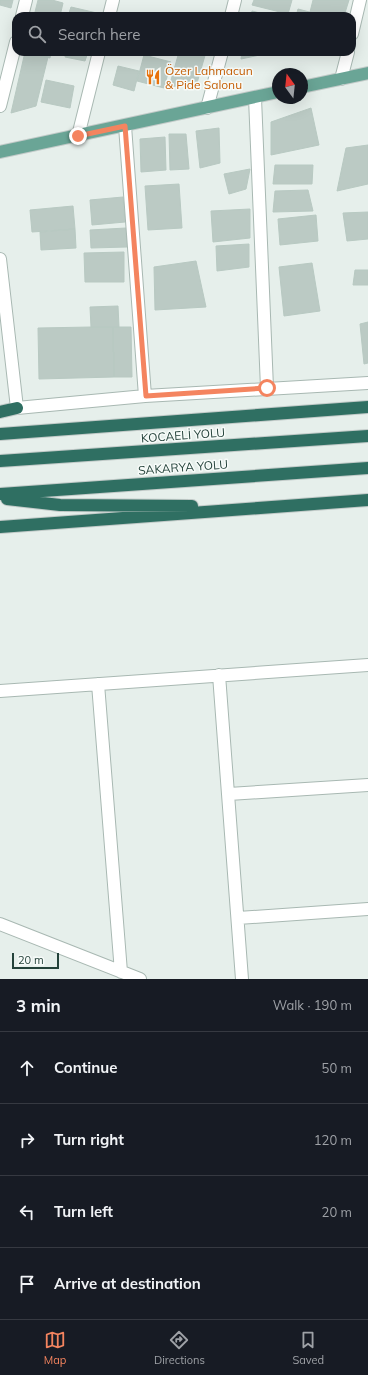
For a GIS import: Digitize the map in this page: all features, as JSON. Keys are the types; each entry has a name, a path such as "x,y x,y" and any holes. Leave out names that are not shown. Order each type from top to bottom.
{"highway":[{"path":"0,434 368,407"},
{"path":"0,412 17,408"},
{"path":"266,444 368,429"},
{"name":"KOCAELİ YOLU","path":"0,461 368,436"},
{"name":"SAKARYA YOLU","path":"0,494 368,468"},
{"path":"259,476 368,476"},
{"path":"0,498 60,505 280,507"},
{"path":"0,527 368,500"}],"main road":[{"path":"308,86 368,73"},
{"path":"0,152 272,94"}],"street":[{"path":"23,12 26,0"},
{"path":"109,12 113,0"},
{"path":"232,12 235,0"},
{"path":"356,17 360,0"},
{"path":"0,106 12,56"},
{"path":"78,136 98,56"},
{"path":"207,108 221,56"},
{"path":"341,79 347,56"},
{"path":"255,98 267,388"},
{"path":"125,126 146,396"},
{"path":"0,259 17,408"},
{"path":"0,408 17,408 146,396 368,383"},
{"path":"0,691 368,665"},
{"path":"219,675 242,979"},
{"path":"98,684 121,972"},
{"path":"229,794 368,785"},
{"path":"238,918 368,909"},
{"path":"0,924 140,979"}],"building":[{"path":"0,0 13,0 11,8 0,5"},
{"path":"38,0 52,0 63,3 61,12 35,12"},
{"path":"254,0 292,0 289,12 280,12 252,5"},
{"path":"313,0 349,0 345,12 310,12"},
{"path":"71,7 93,12 69,12"},
{"path":"298,9 310,12 297,12"},
{"path":"24,56 48,57 36,106 11,113"},
{"path":"65,56 87,56 85,61"},
{"path":"144,56 171,62 164,88 137,81"},
{"path":"178,56 205,56 197,83 169,87"},
{"path":"241,56 255,56 241,59"},
{"path":"118,66 139,71 134,91 113,85"},
{"path":"46,80 74,86 70,108 41,102"},
{"path":"311,108 319,145 271,155 271,122"},
{"path":"219,128 220,163 200,168 196,131"},
{"path":"169,134 186,134 189,169 170,170"},
{"path":"165,137 166,170 141,172 140,139"},
{"path":"368,145 368,184 337,191 346,148"},
{"path":"275,165 313,165 312,184 273,184"},
{"path":"250,169 246,189 229,194 224,174"},
{"path":"179,184 182,228 148,230 145,186"},
{"path":"308,190 313,211 273,212 275,191"},
{"path":"123,197 125,222 92,225 90,200"},
{"path":"73,206 75,229 32,232 30,210"},
{"path":"250,209 250,238 213,242 211,211"},
{"path":"368,212 368,239 347,241 343,213"},
{"path":"316,215 318,241 280,245 278,219"},
{"path":"126,228 127,247 91,248 90,230"},
{"path":"75,229 76,248 41,250 40,232"},
{"path":"249,244 249,267 217,271 216,246"},
{"path":"124,252 124,282 85,282 84,253"},
{"path":"196,261 206,307 155,310 154,267"},
{"path":"312,263 320,311 284,316 279,267"},
{"path":"355,270 368,270 368,285 353,285"},
{"path":"118,306 119,327 91,327 90,307"},
{"path":"368,322 368,363 364,364 360,324"},
{"path":"113,327 114,377 39,379 38,328"},
{"path":"113,327 131,327 132,377 114,377"}],"place":[{"name":"Özer Lahmacun & Pide Salonu","path":"153,77"}],"route":[{"path":"78,136 125,126 146,396 267,388"}]}
